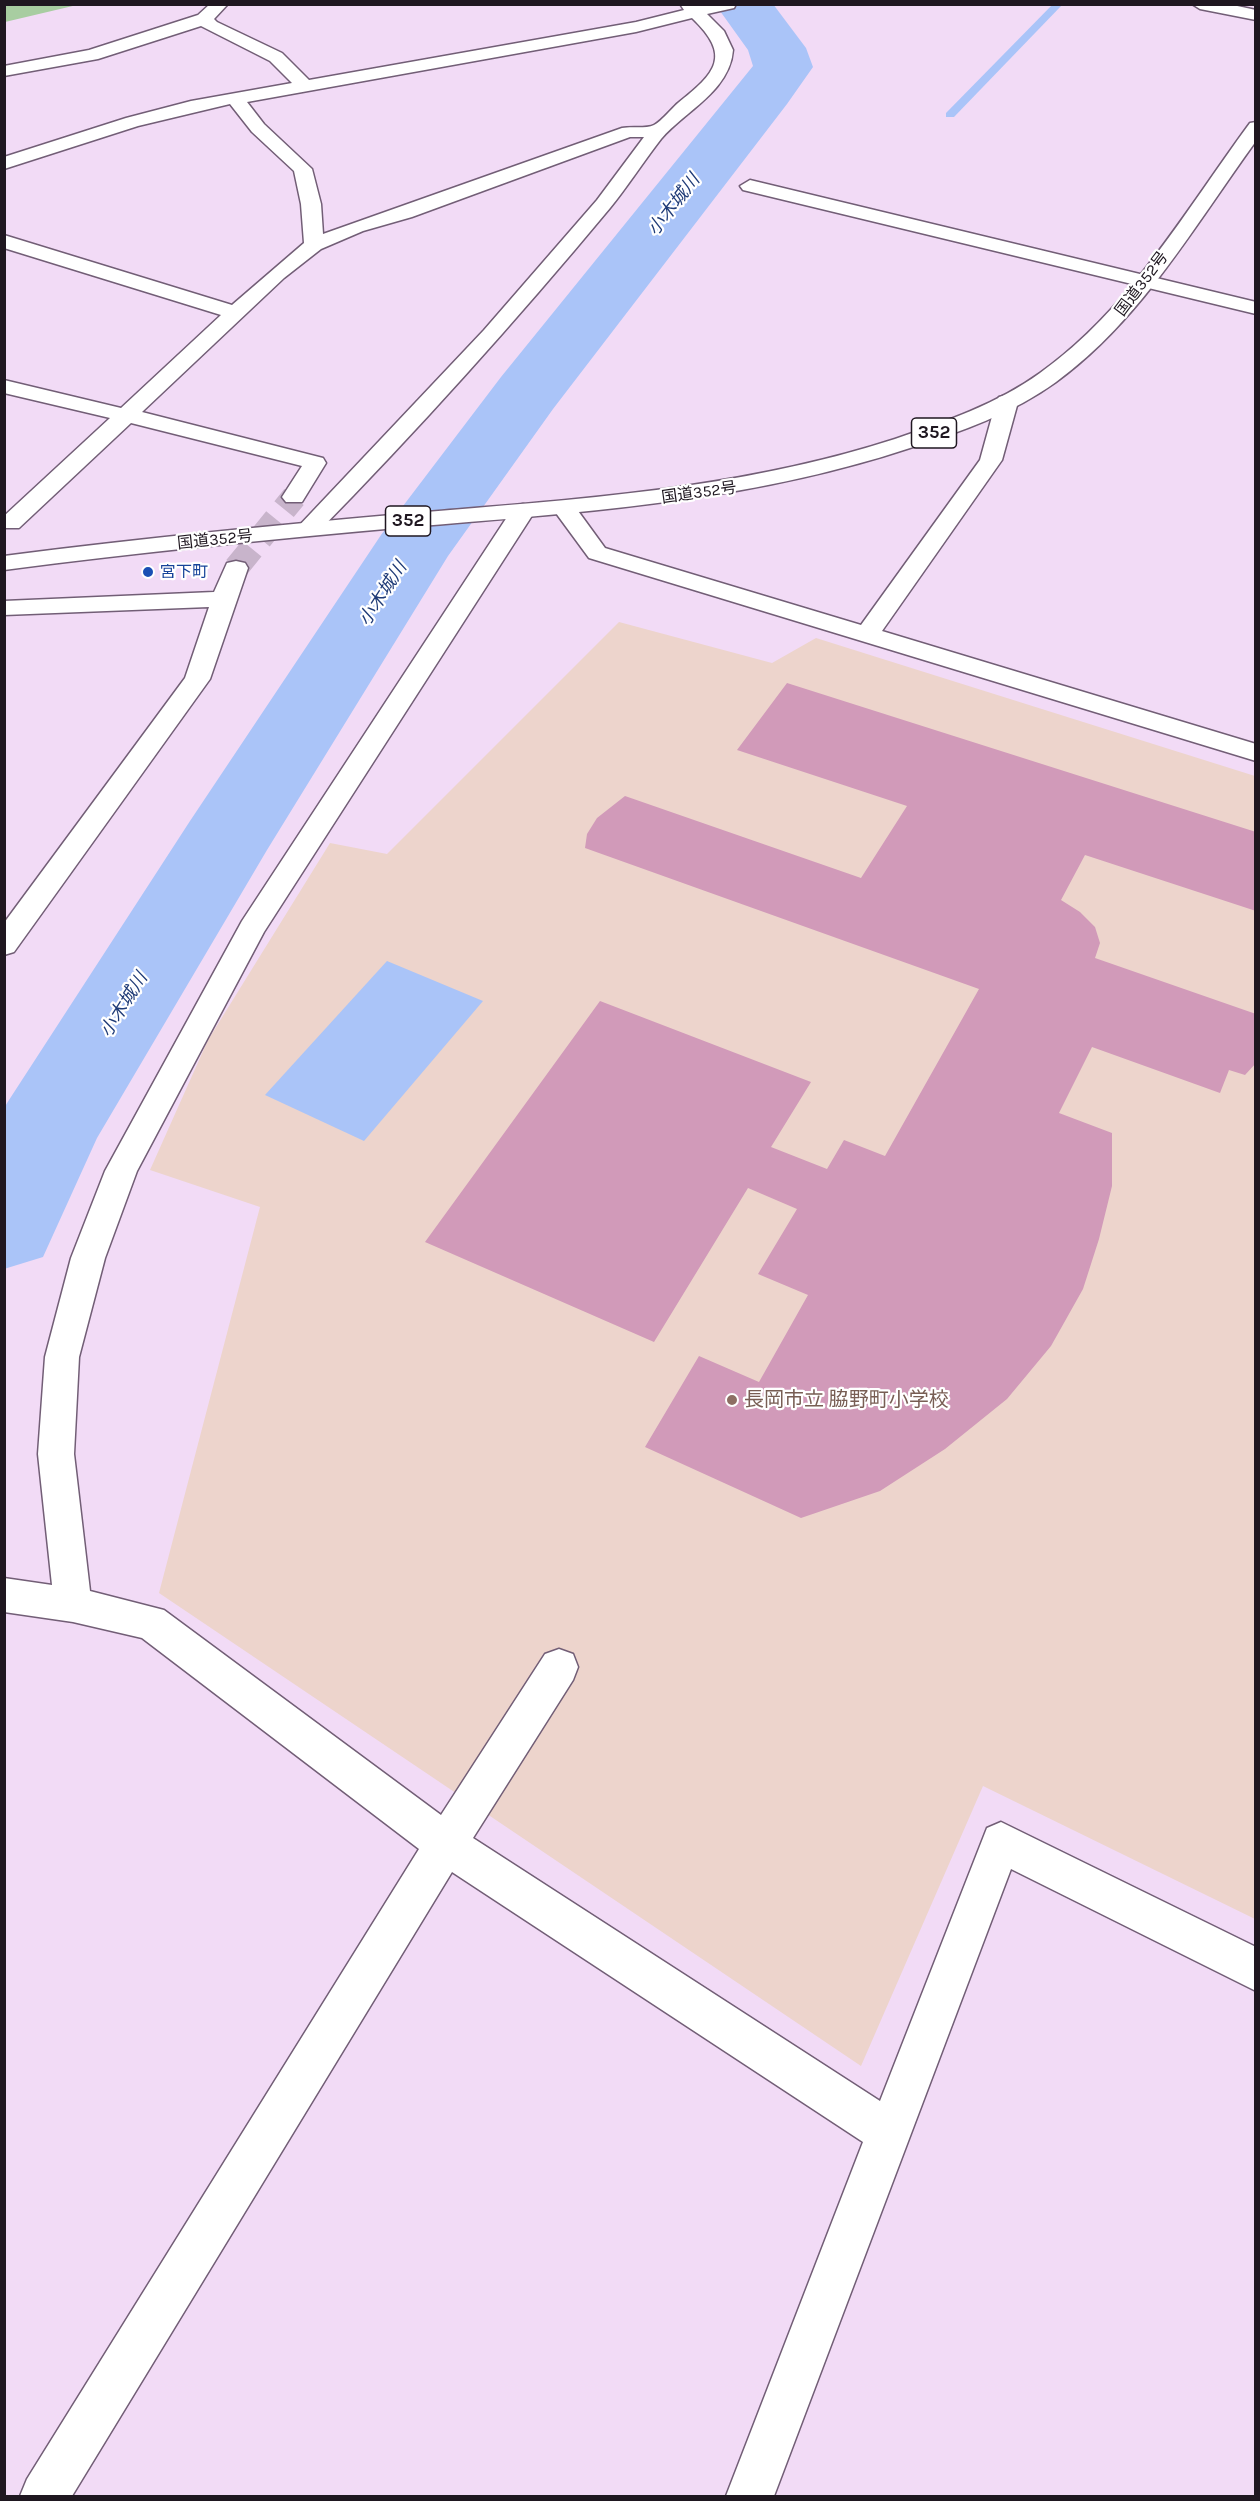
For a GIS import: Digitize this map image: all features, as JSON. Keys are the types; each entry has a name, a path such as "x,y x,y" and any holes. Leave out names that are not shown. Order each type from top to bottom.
{"main road":[{"path":"4,71 92,55 204,19 220,4"},
{"path":"4,163 132,122 234,98 728,4"},
{"path":"1200,4 1256,15"},
{"path":"317,529 556,259 634,165 658,131 703,91 717,74 724,58 725,47 697,10"},
{"path":"204,19 211,26 276,57 305,86"},
{"path":"234,98 258,128 303,169 311,204 314,246"},
{"name":"国道352号","path":"4,563 317,529 565,509 747,486 817,471 960,424 1007,402 1047,379 1092,343 1121,315 1256,127"},
{"path":"11,523 236,313 314,246 356,227 405,213 628,132 658,131"},
{"path":"750,186 1256,308"},
{"path":"4,241 236,313"},
{"path":"4,264 25,247"},
{"path":"4,386 283,453 315,463 294,497"},
{"path":"867,636 991,460 1007,402"},
{"path":"565,509 597,553 1256,753"},
{"path":"61,1603 56,1454 62,1357 88,1258 121,1171 252,928 523,511"},
{"path":"4,945 197,679 212,641 222,599 236,568"},
{"path":"4,608 222,599"},
{"path":"4,1595 61,1603 151,1622 446,1844 889,2133"},
{"path":"44,2496 446,1844 559,1667"},
{"path":"750,2496 1001,1842 1256,1970"}],"shaded area":[{"name":"長岡市立 脇野町小学校","path":"619,622 772,663 816,638 1255,776 1255,1919 983,1786 861,2066 159,1593 260,1207 150,1170 208,1040 330,843 387,854"}],"green space":[{"path":"5,4 77,4 77,5 5,22"}],"water":[{"path":"387,961 483,1001 364,1141 265,1095"}],"building":[{"path":"787,683 1256,832 1256,911 1085,855 1061,900 1080,912 1095,927 1100,943 1095,958 1256,1014 1256,1063 1245,1075 1229,1070 1220,1093 1092,1047 1059,1113 1112,1133 1112,1186 1099,1239 1083,1289 1051,1346 1007,1399 945,1449 880,1491 801,1518 645,1447 699,1356 759,1382 808,1295 758,1274 797,1209 748,1188 654,1342 425,1242 600,1001 811,1082 771,1147 827,1169 844,1140 885,1156 979,989 585,848 587,834 597,818 625,796 861,878 907,806 737,750"}],"waterway":[{"name":"小木城川","path":"4,1225 47,1129 223,844 410,552 527,393 783,67 777,48 743,4"},
{"path":"950,115 1059,4"}],"tunnel":[{"path":"236,568 294,497"}],"place":[{"name":"宮下町","path":"148,572"},
{"name":"長岡市立 脇野町小学校","path":"732,1400"}]}
